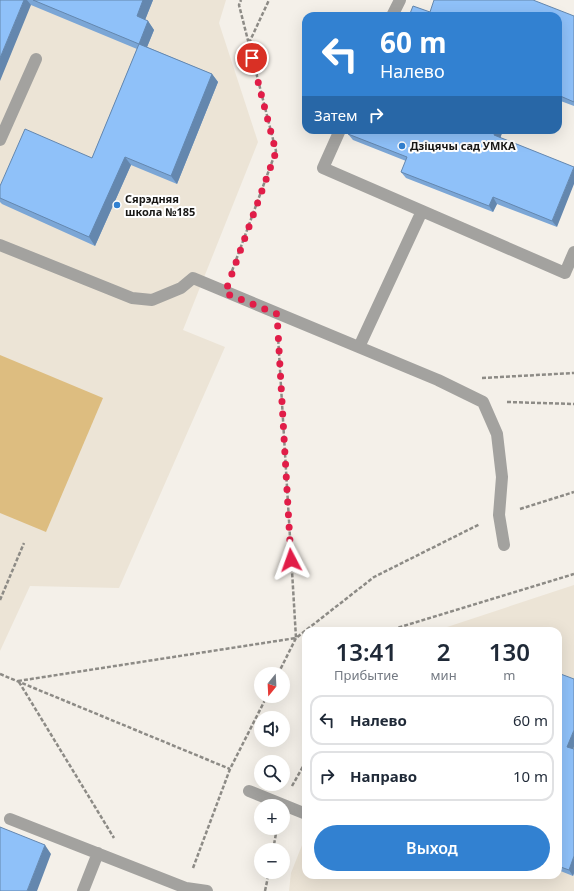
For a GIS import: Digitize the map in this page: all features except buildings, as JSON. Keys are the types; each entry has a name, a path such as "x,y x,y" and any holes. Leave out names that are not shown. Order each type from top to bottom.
{"lane":[{"path":"394,12 400,0"},
{"path":"0,140 36,59"},
{"path":"338,134 323,168 565,273 574,252"},
{"path":"359,347 422,211"},
{"path":"0,245 132,298 152,300 181,288 193,278 225,293 438,380 483,402 497,434 502,477 499,515 504,545"},
{"path":"249,790 270,799"},
{"path":"290,807 302,812"},
{"path":"10,820 186,888 207,891"},
{"path":"83,891 98,853"}],"path":[{"path":"225,293 276,152 239,6 241,0"},
{"path":"248,43 269,0"},
{"path":"277,314 296,638"},
{"path":"476,378 574,372"},
{"path":"483,402 574,404"},
{"path":"310,627 374,577 499,515 574,492"},
{"path":"0,600 24,542"},
{"path":"400,627 574,574"},
{"path":"282,667 296,638 302,633"},
{"path":"18,681 296,638"},
{"path":"0,674 230,769"},
{"path":"18,681 132,867"},
{"path":"186,888 230,769 263,703"},
{"path":"285,799 302,768"},
{"path":"265,891 268,879"}],"shaded area":[{"name":"Сярэдняя школа №185","path":"0,0 226,0 219,23 258,142 183,330 225,347 119,588 30,586 0,651"},
{"path":"0,355 103,398 46,532 0,513"},
{"path":"574,585 574,891 289,891 291,873 302,845 302,879 562,879 562,627 447,627"}],"place":[{"name":"Дзіцячы сад УМКА","path":"402,146"},
{"name":"Сярэдняя школа №185","path":"117,205"}],"route":[{"path":"252,58 276,152 229,277 225,293 277,314 291,560"}]}
